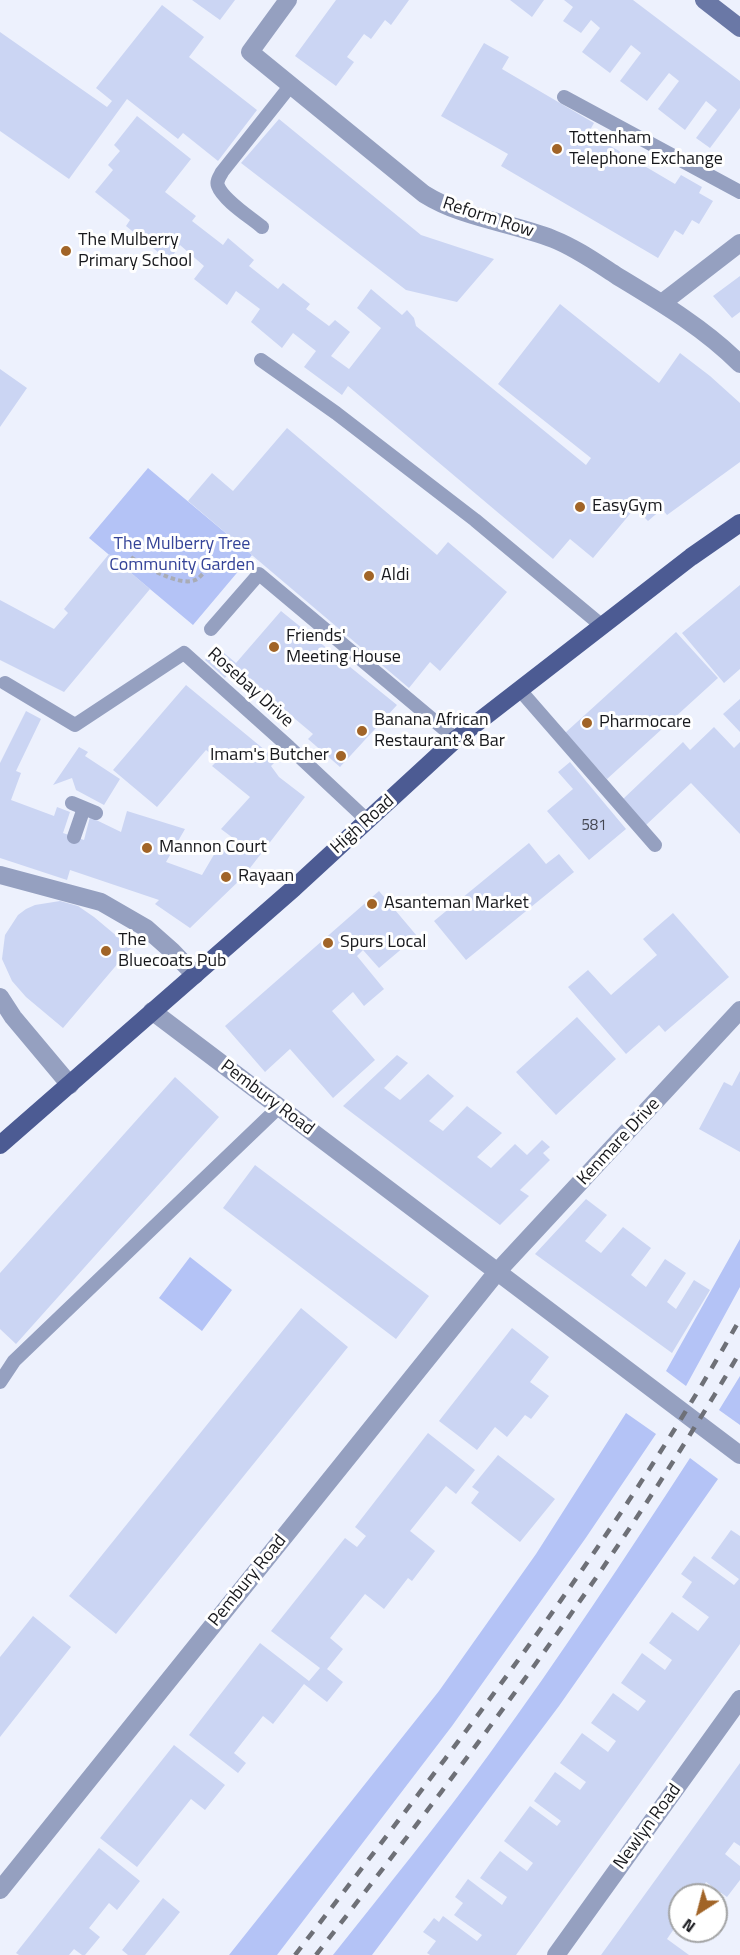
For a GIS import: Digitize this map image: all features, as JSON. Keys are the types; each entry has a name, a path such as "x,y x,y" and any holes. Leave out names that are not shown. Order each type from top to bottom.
{"main road":[{"name":"High Road","path":"0,1146 368,821 456,739 691,556 740,523"}],"street":[{"name":"Reform Row","path":"288,0 250,52 424,194 454,210 557,241 662,303 700,329 740,364"},
{"path":"704,0 740,28"},
{"path":"662,303 740,243"},
{"path":"0,875 58,884 101,902 146,928 195,975"},
{"path":"0,997 13,1017 70,1085"},
{"name":"Kenmare Drive","path":"497,1272 740,1010"},
{"name":"Pembury Road","path":"152,1011 740,1455"},
{"name":"Pembury Road","path":"0,1890 497,1272"},
{"name":"Newlyn Road","path":"556,1955 740,1699"}],"lane":[{"path":"262,227 229,200 218,186 218,179 291,85"},
{"path":"564,97 740,192"},
{"path":"261,360 336,413 475,520 601,625"},
{"path":"211,629 259,574 456,739"},
{"name":"Rosebay Drive","path":"5,683 75,725 184,653 290,747 368,821"},
{"path":"519,689 656,845"},
{"path":"74,837 84,808"},
{"path":"0,1382 14,1361 279,1107"}],"path":[{"path":"130,557 152,570 187,582 195,580 218,564 234,560 246,563 259,574"}],"green space":[{"name":"The Mulberry Tree Community Garden","path":"148,468 252,555 193,625 89,538"},
{"path":"740,1239 740,1287 686,1386 666,1371"},
{"path":"190,1257 232,1290 202,1331 159,1298"},
{"path":"740,1376 740,1425 719,1410"},
{"path":"626,1413 656,1434 585,1539 452,1726 277,1955 229,1955 439,1691 536,1554"},
{"path":"690,1458 718,1479 559,1706 372,1955 333,1955 413,1855 516,1717"}],"building":[{"path":"192,0 235,0 220,20"},
{"path":"336,0 409,0 391,25 385,20 371,39 364,34 347,57 354,62 336,86 295,56"},
{"path":"510,0 544,0 532,17"},
{"path":"564,0 633,0 740,81 740,108 710,148 696,138 717,110 706,101 685,130 658,109 679,81 669,73 647,101 620,81 641,53 631,45 610,73 582,52 600,28 591,20 581,33 563,21 573,7"},
{"path":"162,5 204,37 189,57 257,110 218,161 183,133 178,139 127,99 69,179 0,131 0,32 107,107 112,101 96,88"},
{"name":"Tottenham Telephone Exchange","path":"484,43 509,57 502,69 594,123 585,139 593,143 597,138 675,184 681,175 702,187 699,193 713,201 699,224 692,220 683,235 675,230 658,258 501,166 508,154 441,116"},
{"path":"137,116 191,159 165,192 196,216 192,221 223,245 228,238 254,260 249,266 278,289 283,283 310,304 306,309 329,326 335,320 350,332 331,356 349,369 381,328 357,308 371,289 402,315 407,310 414,318 416,326 586,465 591,458 498,384 560,304 659,383 680,353 710,376 740,403 740,462 667,515 662,509 648,521 635,508 593,558 570,539 553,559 348,386 342,395 304,367 316,351 293,333 282,348 251,322 260,309 236,291 227,305 194,279 204,266 180,245 169,261 126,226 130,220 95,192 113,170 108,165 120,151 114,145"},
{"path":"279,119 421,235 494,259 457,302 406,290 241,163"},
{"path":"740,276 740,312 732,318 713,296"},
{"path":"0,369 27,388 0,427"},
{"name":"Aldi","path":"287,428 437,555 448,542 507,592 440,671 430,662 409,688 188,501 212,473 233,491"},
{"path":"109,554 150,589 64,692 0,660 0,600 54,629 68,613 64,609"},
{"path":"740,585 740,669 724,683 682,633"},
{"path":"281,611 397,705 340,767 308,739 313,734 256,686 250,695 227,675 225,678 205,660 217,647 236,663"},
{"path":"676,632 718,678 607,779 565,733"},
{"path":"186,685 277,760 271,766 279,777 305,797 243,877 190,928 155,904 159,900 70,870 67,880 0,858 0,763 26,711 41,719 16,771 21,773 11,800 54,816 57,807 70,812 63,833 84,840 90,817 121,832 127,811 185,829 166,862 202,875 219,846 229,853 237,841 221,829 250,797 212,766 218,760 206,750 157,807 113,770"},
{"path":"740,699 740,732 723,714"},
{"path":"714,727 734,748 740,742 740,834 691,783 646,825 622,800 683,742 690,750"},
{"path":"79,747 88,752 85,756 120,779 104,805 76,790 72,778 53,785"},
{"path":"570,762 626,829 589,860 547,811 573,789 558,772"},
{"path":"529,843 546,864 559,854 574,872 466,960 434,921"},
{"path":"379,891 417,936 379,968 363,950 357,956 384,989 364,1006 353,992 332,1011 375,1060 333,1098 290,1049 265,1072 225,1026"},
{"path":"60,901 78,906 131,948 63,1028 26,997 12,981 2,959 5,935 18,915 35,905"},
{"path":"673,913 729,977 665,1032 659,1025 626,1054 568,987 588,970 611,995 657,955 643,939"},
{"path":"577,1017 616,1059 556,1115 516,1072"},
{"path":"397,1055 408,1063 384,1088 400,1100 428,1074 454,1096 429,1121 443,1131 467,1106 502,1133 477,1157 491,1168 515,1144 527,1155 542,1140 550,1147 543,1153 550,1160 520,1190 529,1196 500,1225 343,1106"},
{"path":"740,1071 740,1152 699,1129 724,1082 732,1086"},
{"path":"175,1077 219,1117 16,1344 0,1329 0,1273"},
{"path":"255,1165 429,1296 396,1339 223,1208"},
{"path":"586,1199 607,1215 585,1241 601,1253 623,1227 651,1248 631,1275 646,1287 665,1259 686,1273 667,1302 676,1309 694,1280 710,1290 672,1353 535,1254"},
{"path":"301,1308 348,1347 116,1634 69,1596"},
{"path":"512,1328 549,1357 530,1382 549,1396 531,1419 525,1415 507,1437 495,1427 477,1450 439,1421"},
{"path":"428,1433 475,1470 456,1494 446,1486 410,1531 435,1551 412,1581 408,1578 384,1609 365,1594 330,1638 343,1649 327,1669 343,1682 327,1702 304,1684 273,1724 263,1716 234,1753 246,1763 238,1773 189,1735 260,1643 309,1681 320,1668 271,1631 345,1538 357,1547 366,1536 355,1527"},
{"path":"498,1455 555,1499 520,1542 471,1503 479,1492 472,1487"},
{"path":"731,1530 740,1536 740,1644 516,1955 430,1955 427,1953 436,1941 423,1932 434,1918 439,1922 443,1916 477,1941 482,1935 454,1915 463,1903 455,1897 468,1879 502,1905 507,1897 480,1878 500,1851 527,1871 533,1863 504,1841 530,1806 557,1826 561,1821 534,1801 555,1772 580,1790 586,1782 560,1763 582,1733 608,1752 616,1741 591,1723 613,1693 638,1711 646,1701 621,1683 642,1653 665,1670 672,1660 649,1643 672,1612 698,1631 709,1617 682,1597 692,1582 681,1574 694,1556 734,1585 739,1579 711,1558"},
{"path":"33,1616 71,1647 0,1737 0,1657"},
{"path":"174,1745 225,1785 205,1810 191,1799 137,1867 100,1838"},
{"path":"740,1763 740,1846 734,1842 725,1854 740,1866 740,1880 728,1896 728,1883 668,1883 668,1943 672,1943 689,1955 601,1955"},
{"path":"99,1848 140,1881 117,1910 109,1903 89,1928 100,1937 85,1955 74,1949 69,1955 19,1955 16,1953"},
{"path":"163,1898 180,1912 145,1955 128,1955 122,1950"}],"railway":[{"path":"295,1955 472,1723 585,1565 691,1403 740,1319"},
{"path":"316,1955 429,1809 591,1585 643,1508 740,1352"}],"place":[{"name":"Tottenham Telephone Exchange","path":"557,149"},
{"name":"The Mulberry Primary School","path":"66,251"},
{"name":"EasyGym","path":"580,507"},
{"name":"Aldi","path":"369,576"},
{"name":"Friends' Meeting House","path":"274,647"},
{"name":"Pharmocare","path":"587,723"},
{"name":"Banana African Restaurant & Bar","path":"362,731"},
{"name":"Imam's Butcher","path":"341,756"},
{"name":"Mannon Court","path":"147,848"},
{"name":"Rayaan","path":"226,877"},
{"name":"Asanteman Market","path":"372,904"},
{"name":"Spurs Local","path":"328,943"},
{"name":"The Bluecoats Pub","path":"106,951"}]}
